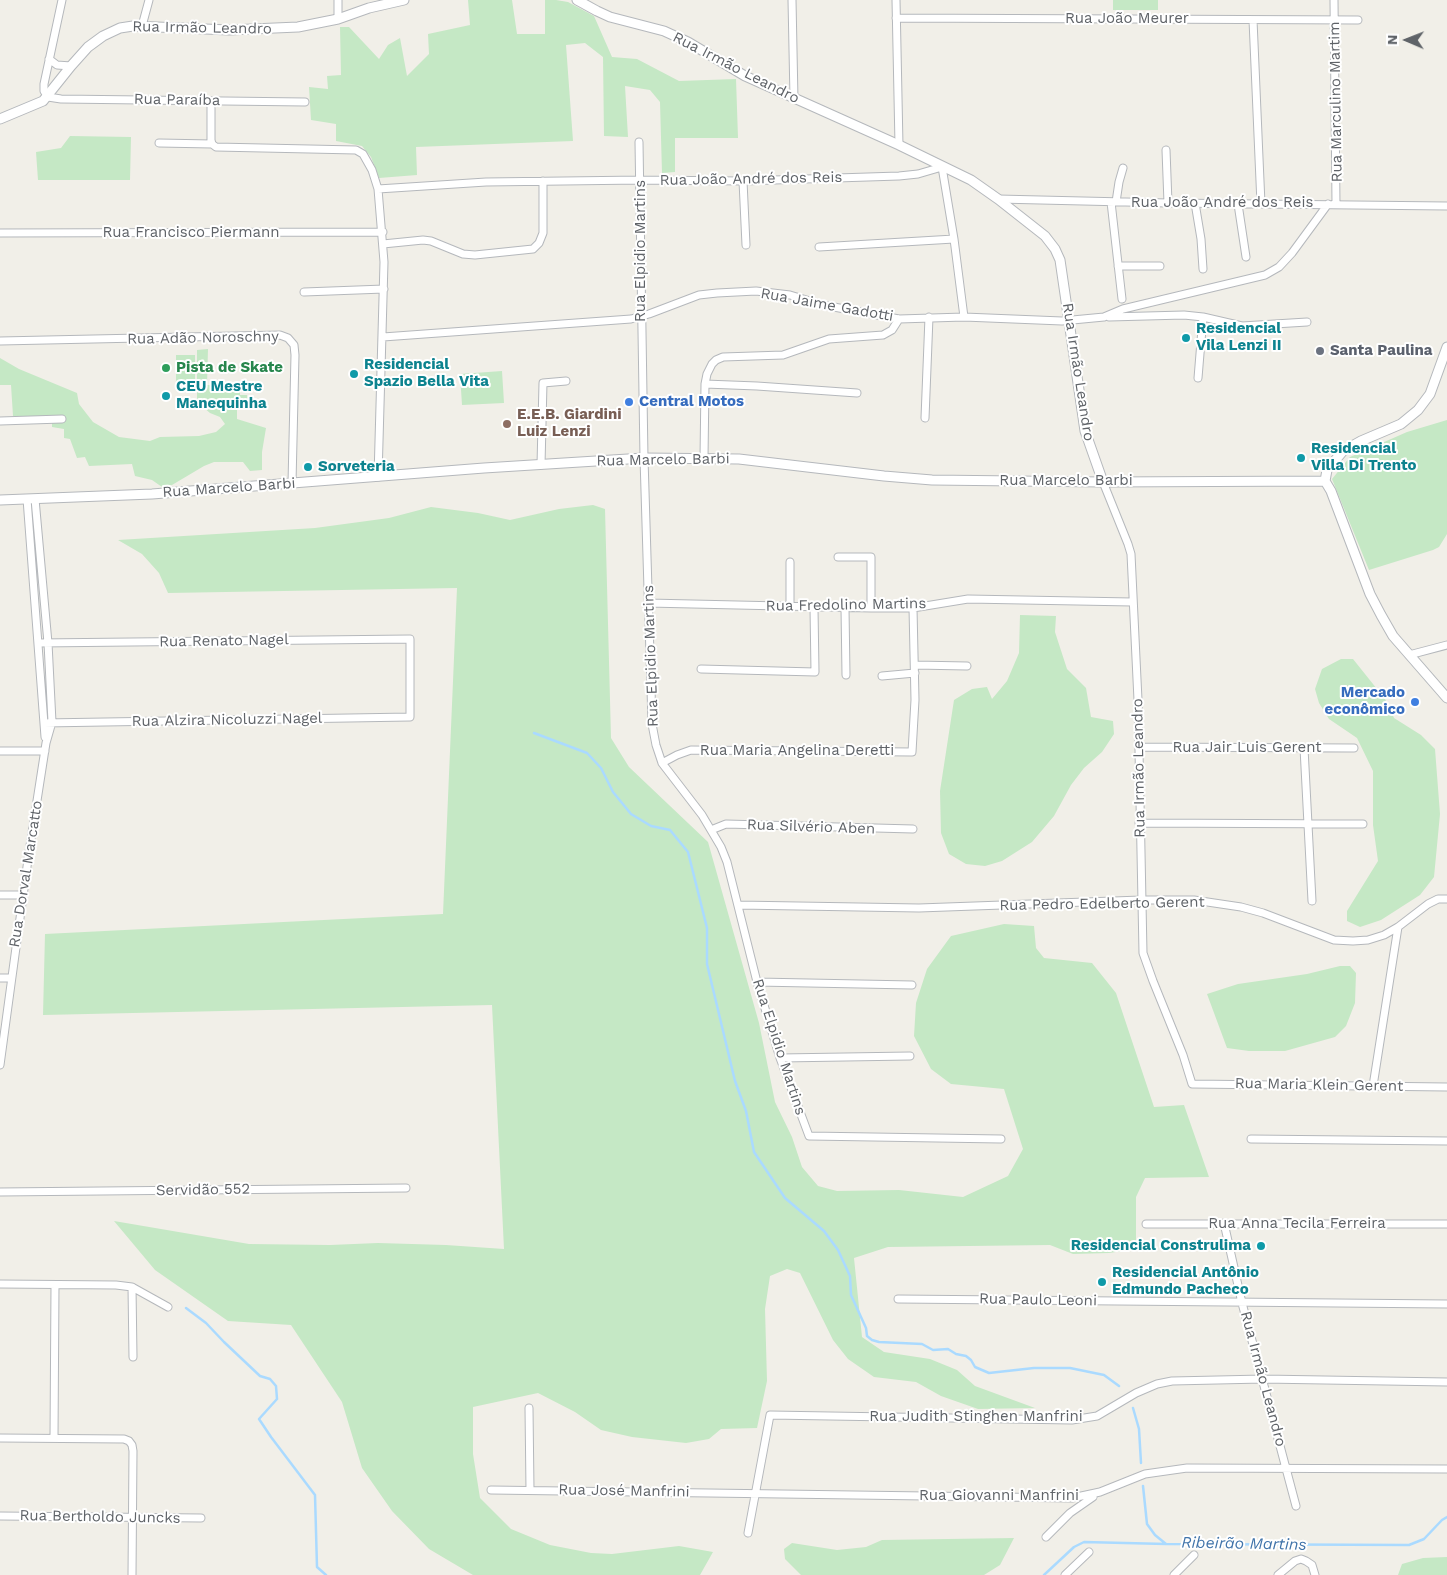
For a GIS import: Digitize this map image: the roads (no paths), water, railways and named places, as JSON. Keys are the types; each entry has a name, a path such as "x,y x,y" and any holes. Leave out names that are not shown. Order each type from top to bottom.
{"street":[{"path":"48,96 44,88 62,0"},
{"path":"142,26 149,0"},
{"path":"338,0 338,19"},
{"name":"Rua Irmão Leandro","path":"0,119 39,104 48,96 70,66 88,47 109,32 126,26 229,30 298,28 338,19 369,8 404,0"},
{"name":"Rua Irmão Leandro","path":"577,0 610,16 664,31 688,42 744,76 899,145 971,180 1045,236 1055,249 1063,274 1085,431 1128,544 1130,554 1138,700 1143,953 1183,1055 1192,1084"},
{"path":"792,0 794,99"},
{"path":"896,0 899,145"},
{"name":"Rua Marculino Martim","path":"1334,0 1336,204"},
{"name":"Rua João Meurer","path":"896,18 1358,20"},
{"path":"1252,20 1261,204"},
{"path":"50,59 56,65 70,66"},
{"name":"Rua Paraíba","path":"48,96 61,99 305,102"},
{"path":"211,101 210,135 212,144"},
{"name":"Rua Elpidio Martins","path":"639,142 644,458 652,724 662,763 702,815 721,847 727,862 757,982 780,1058 809,1136 1002,1139"},
{"path":"159,144 212,144 220,148 356,150 363,154 372,170 378,189 383,244 383,337 378,477"},
{"path":"1166,150 1168,203"},
{"path":"942,167 964,317"},
{"name":"Rua João André dos Reis","path":"378,189 486,182 743,181 899,176 918,174 942,167"},
{"path":"1122,299 1114,202 1123,168"},
{"path":"383,244 423,240 431,241 463,254 476,255 533,249 539,243 543,232 543,181"},
{"path":"743,181 746,245"},
{"name":"Rua João André dos Reis","path":"998,199 1447,206"},
{"path":"1195,203 1201,239 1203,269"},
{"path":"1238,204 1246,257"},
{"name":"Rua Jaime Gadotti","path":"383,337 631,319 699,296 717,293 756,292 790,295 822,305 899,319 964,317 1070,320 1104,317 1123,309 1265,275 1279,267 1292,253 1328,204"},
{"name":"Rua Francisco Piermann","path":"0,234 382,232"},
{"path":"819,247 954,239"},
{"path":"1118,266 1160,266"},
{"path":"304,292 384,289"},
{"path":"1104,317 1204,316 1242,326 1306,322"},
{"path":"1198,378 1204,316"},
{"path":"924,418 929,317"},
{"path":"704,458 705,384 707,374 716,360 723,357 783,355 829,339 883,335 892,330 899,319"},
{"name":"Rua Adão Noroschny","path":"0,341 280,335 288,338 294,345 292,483"},
{"path":"1447,347 1430,394 1418,410 1401,424 1362,440 1343,451 1327,470 1325,481 1370,594 1393,636 1447,698"},
{"path":"541,465 542,383 566,381"},
{"path":"705,384 857,393"},
{"path":"0,421 62,419"},
{"name":"Rua Marcelo Barbi","path":"0,500 152,494 644,458 746,460 925,480 1103,482 1325,481"},
{"name":"Rua Dorval Marcatto","path":"0,1065 22,895 48,722 48,643 31,499"},
{"name":"Rua Dorval Marcatto","path":"31,499 39,643 48,722"},
{"path":"838,557 871,557 871,608"},
{"path":"790,562 790,607"},
{"name":"Rua Fredolino Martins","path":"648,603 814,608 913,608 968,599 1132,602"},
{"path":"701,669 815,672 814,608"},
{"path":"845,608 846,674"},
{"path":"882,676 915,673 913,608"},
{"name":"Rua Renato Nagel","path":"39,643 410,639 410,717"},
{"path":"1409,655 1447,645"},
{"path":"914,665 967,666"},
{"name":"Rua Maria Angelina Deretti","path":"662,763 691,750 912,752 915,673"},
{"name":"Rua Alzira Nicoluzzi Nagel","path":"48,722 410,717"},
{"name":"Rua Jair Luis Gerent","path":"1138,747 1354,748"},
{"path":"1304,748 1312,901"},
{"path":"0,751 45,751"},
{"path":"1140,823 1363,824"},
{"name":"Rua Silvério Aben","path":"711,830 726,824 912,830"},
{"path":"0,895 22,895"},
{"name":"Rua Pedro Edelberto Gerent","path":"738,905 919,908 1141,900 1194,900 1241,907 1263,913 1334,940 1368,940 1384,935 1398,927 1428,904 1438,899 1447,899"},
{"path":"1374,1086 1398,927"},
{"path":"0,978 11,978"},
{"path":"757,982 912,985"},
{"path":"780,1058 910,1056"},
{"name":"Rua Maria Klein Gerent","path":"1192,1084 1447,1087"},
{"path":"1251,1139 1447,1141"},
{"name":"Servidão 552","path":"0,1192 406,1188"},
{"name":"Rua Irmão Leandro","path":"1224,1223 1242,1303 1296,1506"},
{"name":"Rua Anna Tecila Ferreira","path":"1146,1224 1447,1224"},
{"path":"0,1284 116,1284 132,1287 168,1307"},
{"path":"54,1438 55,1285"},
{"path":"132,1287 133,1357"},
{"name":"Rua Paulo Leoni","path":"898,1299 1447,1304"},
{"name":"Rua Judith Stinghen Manfrini","path":"757,1493 770,1415 1072,1420 1097,1416 1136,1393 1164,1382 1187,1379 1447,1382"},
{"path":"529,1408 530,1490"},
{"path":"0,1438 124,1439 129,1441 133,1451 132,1575"},
{"name":"Rua Giovanni Manfrini","path":"757,1493 1072,1498 1100,1492 1138,1476 1172,1469 1447,1469"},
{"name":"Rua José Manfrini","path":"491,1490 757,1493"},
{"path":"1046,1537 1070,1513 1100,1492"},
{"path":"748,1533 757,1493"},
{"name":"Rua Bertholdo Juncks","path":"0,1516 201,1518"},
{"path":"1065,1575 1089,1552"},
{"path":"1174,1575 1194,1555"},
{"path":"1278,1575 1295,1561 1302,1560 1306,1560 1312,1565 1315,1575"}],"waterway":[{"path":"534,733 587,753 601,768 613,792 631,814 651,826 670,830 688,852 707,928 707,964 735,1081 746,1111 754,1152 785,1198 824,1231 838,1250 850,1276 851,1295 866,1328 867,1336 879,1342 922,1344 933,1350 948,1349 956,1354 966,1356 975,1367 989,1373 1034,1368 1070,1368 1104,1375 1119,1386"},
{"name":"Ribeirão Martins","path":"186,1308 206,1323 260,1376 270,1379 276,1386 277,1399 259,1419 315,1495 317,1567 326,1575"},
{"path":"1133,1408 1139,1429 1141,1463"},
{"path":"1143,1486 1147,1524 1155,1535 1166,1544"},
{"name":"Ribeirão Martins","path":"1044,1575 1074,1547 1084,1542 1409,1545 1424,1539 1447,1517"}],"place":[{"name":"Residencial Vila Lenzi II","path":"1186,338"},
{"name":"Santa Paulina","path":"1320,351"},
{"name":"Pista de Skate","path":"166,368"},
{"name":"Residencial Spazio Bella Vita","path":"354,374"},
{"name":"CEU Mestre Manequinha","path":"166,396"},
{"name":"Central Motos","path":"629,402"},
{"name":"E.E.B. Giardini Luiz Lenzi","path":"507,424"},
{"name":"Residencial Villa Di Trento","path":"1301,458"},
{"name":"Sorveteria","path":"308,467"},
{"name":"Mercado econômico","path":"1415,702"},
{"name":"Residencial Construlima","path":"1261,1246"},
{"name":"Residencial Antônio Edmundo Pacheco","path":"1102,1282"}]}
